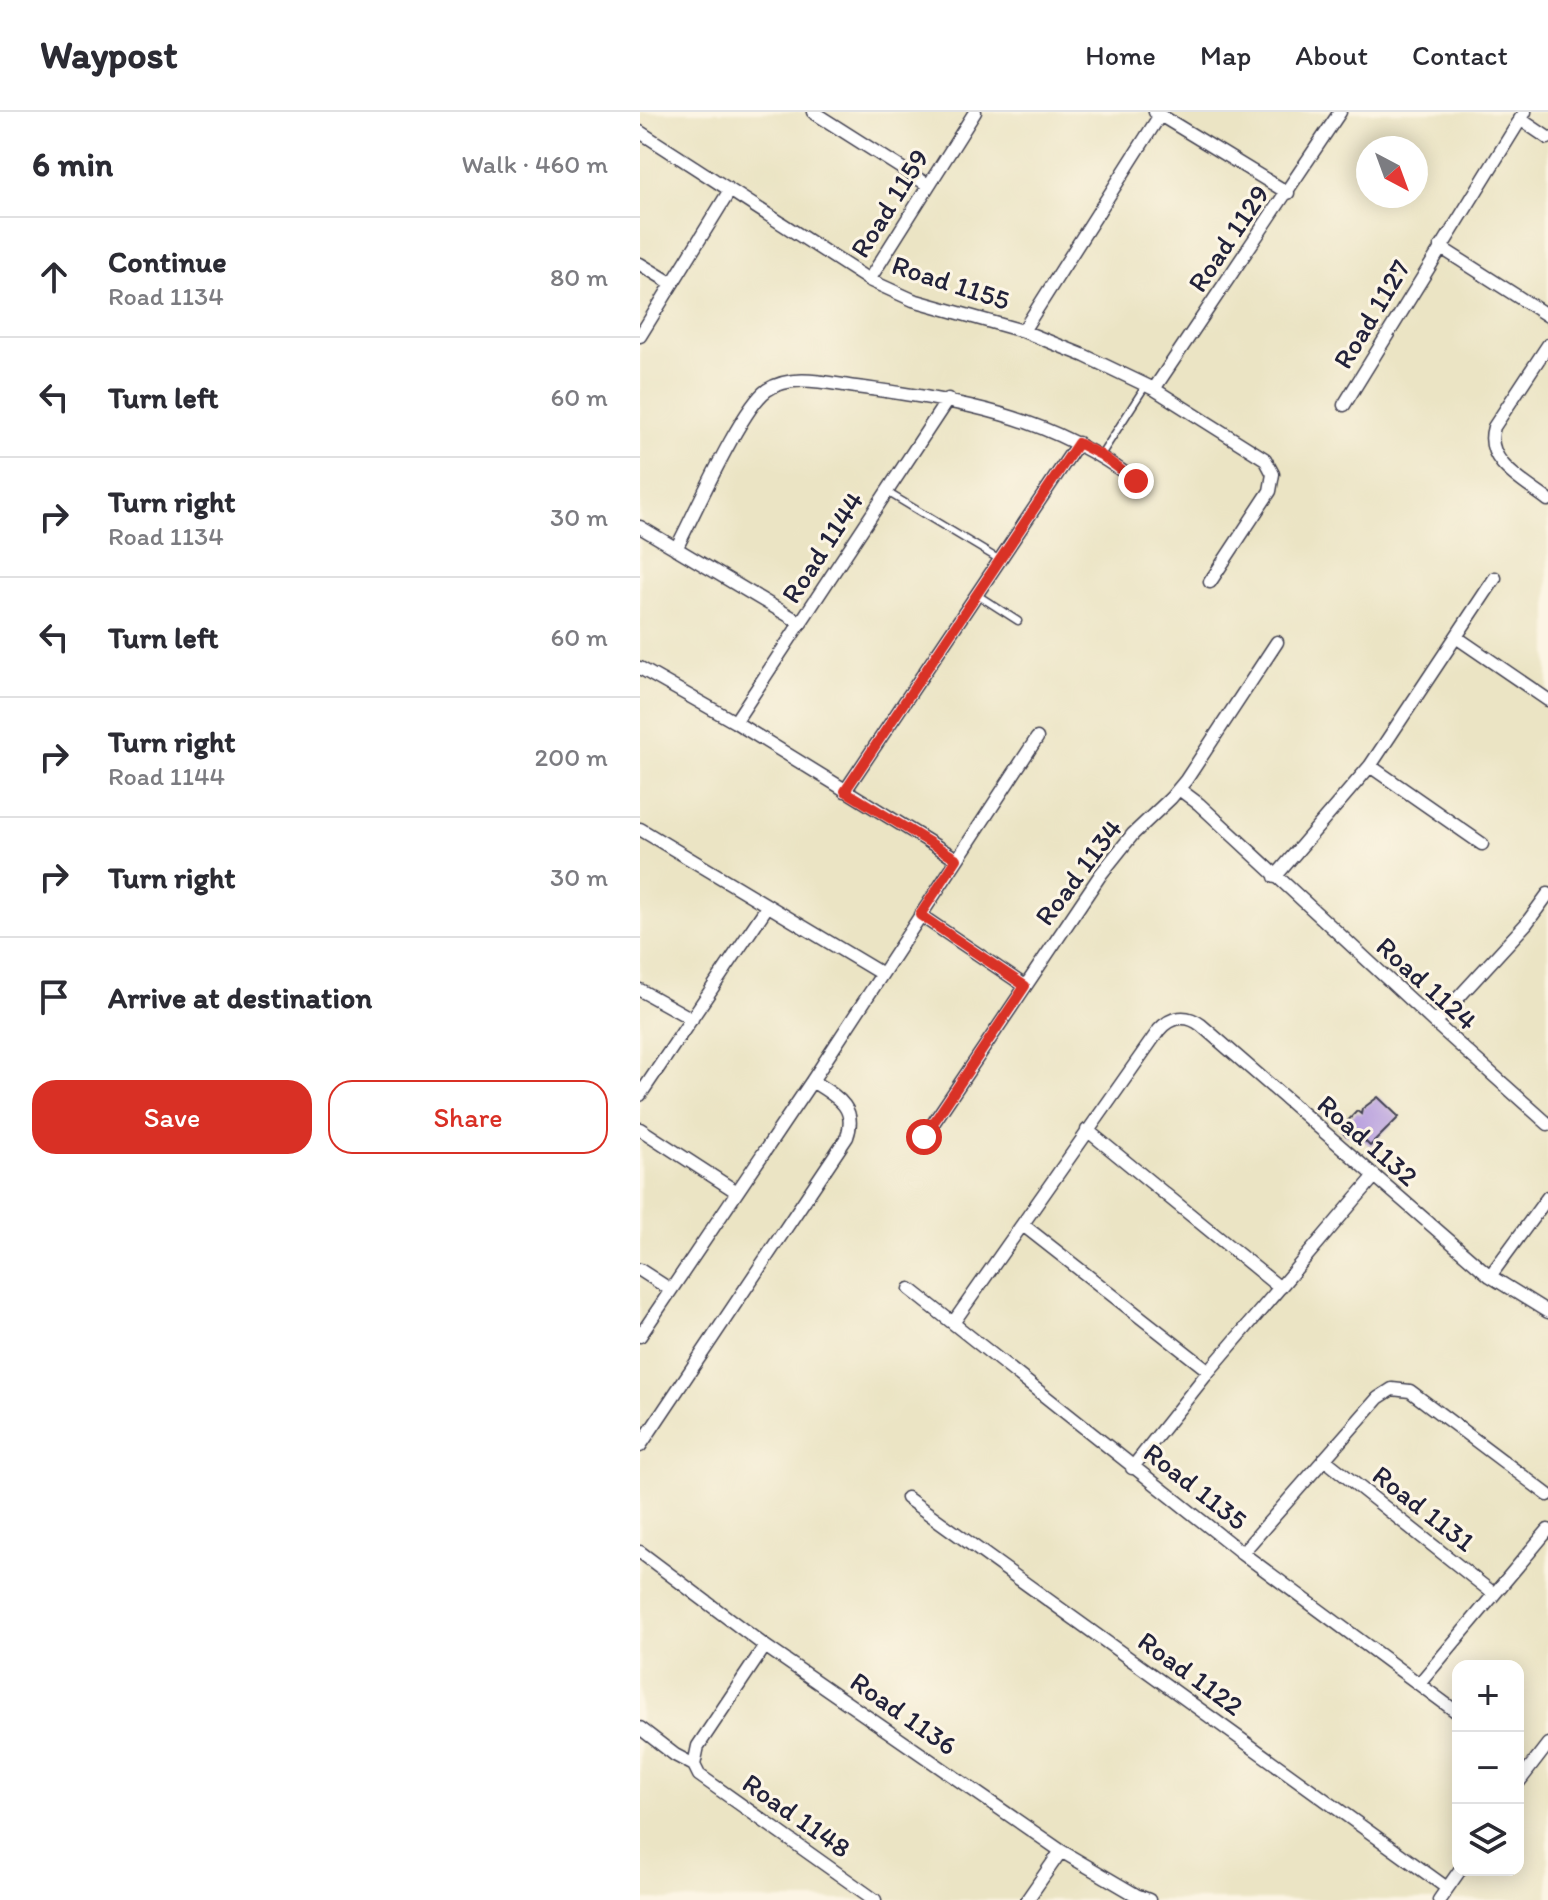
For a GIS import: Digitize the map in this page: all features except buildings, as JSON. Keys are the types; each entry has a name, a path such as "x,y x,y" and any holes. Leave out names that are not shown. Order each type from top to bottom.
{"street":[{"path":"813,112 928,185"},
{"path":"835,126 844,112"},
{"name":"Road 1159","path":"869,280 975,112"},
{"name":"Road 1129","path":"1150,387 1288,193 1340,112"},
{"path":"1023,331 1157,114 1288,193"},
{"path":"1522,116 1548,138"},
{"name":"Road 1127","path":"1344,405 1522,116"},
{"name":"Road 1155","path":"640,132 869,280 913,300 1023,331 1150,387 1259,455 1270,466 1273,483 1210,582"},
{"path":"640,336 730,190"},
{"name":"Road 1127","path":"1440,247 1548,316"},
{"path":"640,264 671,283"},
{"path":"1548,345 1494,427 1491,441 1499,461 1548,500"},
{"path":"676,549 749,408 769,389 781,383 809,380 948,399 1000,413 1078,443 1101,455 1136,481"},
{"name":"Road 1144","path":"735,722 948,399"},
{"path":"845,791 1078,443"},
{"path":"640,527 801,623"},
{"path":"1275,877 1370,766 1495,578"},
{"path":"1456,637 1548,700"},
{"name":"Road 1134","path":"924,1137 1116,854 1179,789 1277,642"},
{"path":"640,668 735,722 957,859"},
{"path":"640,1336 1037,738"},
{"path":"1370,766 1482,844"},
{"name":"Road 1124","path":"1179,789 1548,1124"},
{"path":"640,829 882,974"},
{"path":"1435,1023 1536,912 1548,894"},
{"path":"640,1095 767,907"},
{"path":"1536,912 1548,919"},
{"path":"920,915 1025,986"},
{"path":"640,990 692,1019"},
{"name":"Road 1132","path":"1087,1130 1159,1030 1174,1019 1195,1020 1490,1276 1548,1312"},
{"path":"640,1446 847,1137 851,1122 844,1102 812,1081"},
{"path":"640,1129 737,1192"},
{"path":"953,1323 1087,1130 1280,1288"},
{"path":"1132,1468 1209,1371 1374,1177"},
{"path":"1490,1276 1548,1197"},
{"path":"1023,1225 1209,1371"},
{"path":"640,1270 671,1290"},
{"name":"Road 1135","path":"910,1289 1132,1468 1452,1709"},
{"path":"1242,1553 1382,1394 1392,1389 1410,1391 1548,1495"},
{"name":"Road 1131","path":"1324,1459 1494,1594"},
{"name":"Road 1122","path":"907,1498 1447,1888"},
{"path":"1419,1684 1548,1530"},
{"name":"Road 1136","path":"640,1552 765,1646 1061,1851 1149,1900"},
{"path":"694,1765 698,1746 765,1646"},
{"name":"Road 1148","path":"640,1728 675,1755 694,1765 699,1775 875,1900"},
{"path":"1524,1774 1548,1744"},
{"path":"1524,1762 1530,1766"},
{"path":"1027,1900 1061,1851"},
{"path":"1439,1900 1456,1876"}],"lane":[{"path":"1101,455 1150,387"},
{"path":"887,492 1000,560"},
{"path":"976,594 1018,621"}],"route":[{"path":"924,1137 1025,986 920,915 957,859 845,791 1078,443 1101,455 1136,481"}]}
